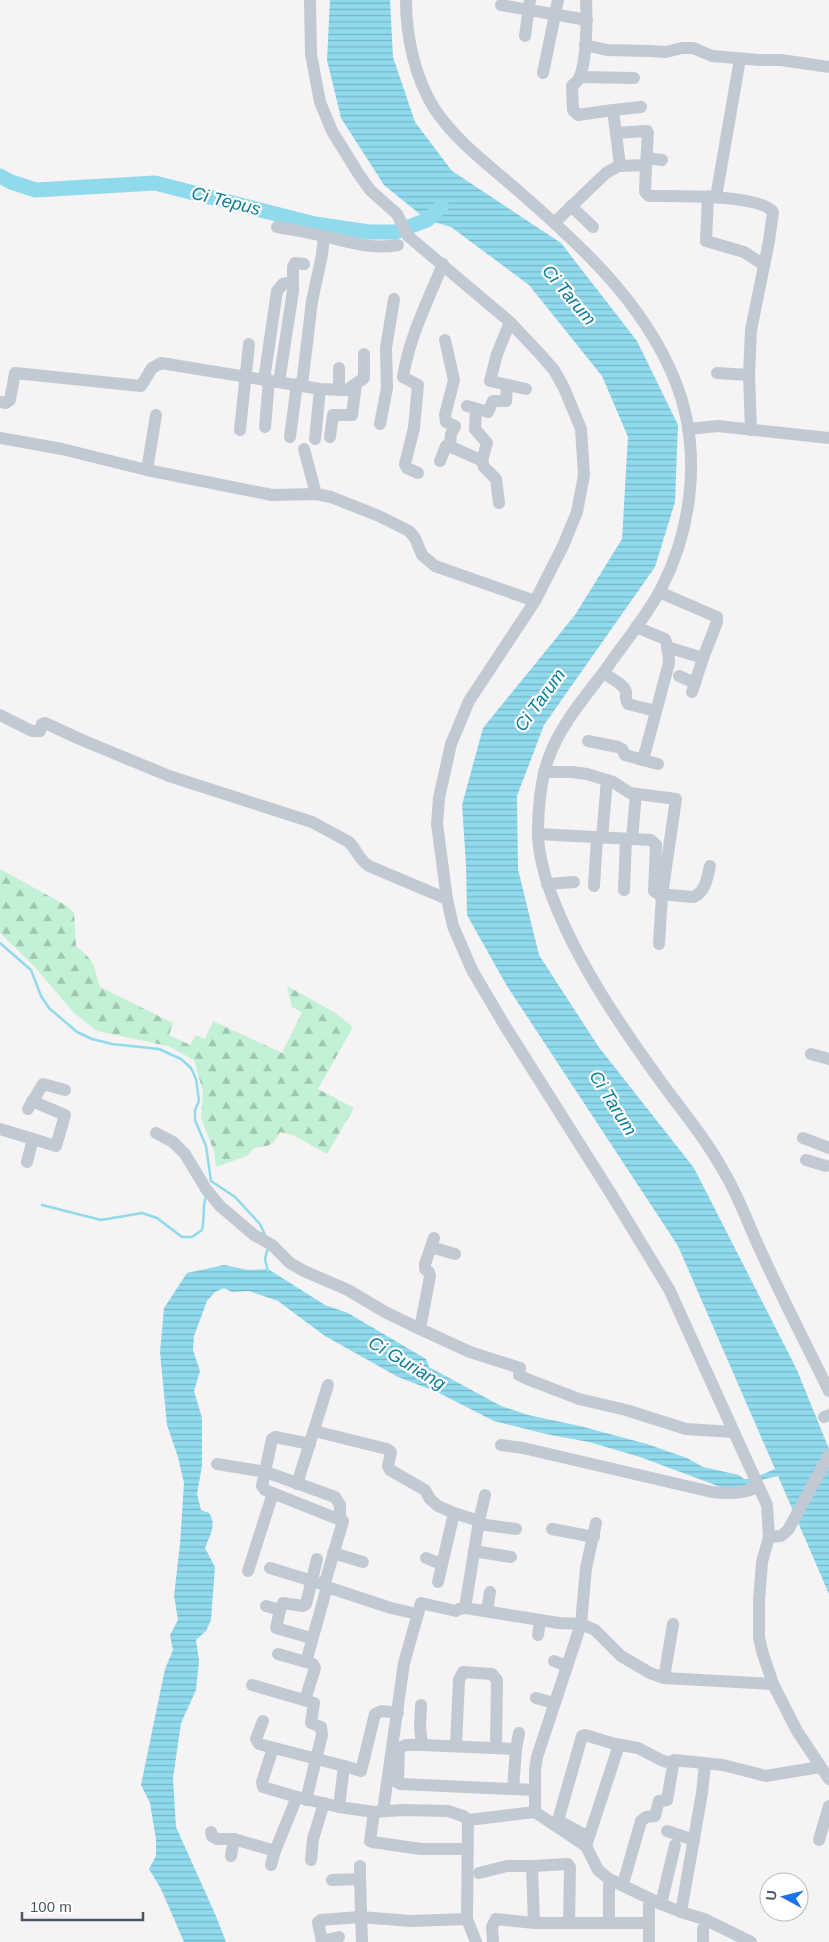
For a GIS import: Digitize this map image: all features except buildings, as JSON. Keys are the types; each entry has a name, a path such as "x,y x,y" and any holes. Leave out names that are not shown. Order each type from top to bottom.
{"street":[{"path":"310,0 311,54 320,102 332,131 364,182 400,218 410,239 443,264 510,322 554,370 574,410 581,429 584,475 582,495 577,512 563,546 535,601 468,701 452,744 439,798 437,824 447,899 454,926 472,970 669,1289 733,1432 749,1452 756,1482 767,1505 769,1537 762,1562 759,1622 762,1651 773,1684 798,1730 829,1779"},
{"path":"406,0 409,37 414,59 429,100 437,114 463,142 555,222 614,282 657,343 674,375 684,405 690,455 689,503 679,544 659,592 557,738 544,772 538,834 540,857 546,884 562,924 580,958 626,1031 698,1130 724,1171 759,1247 826,1378 829,1391"},
{"path":"543,73 558,0"},
{"path":"586,0 585,46 580,77 572,86 575,113 578,115 641,107"},
{"path":"501,5 530,5 555,15 587,20"},
{"path":"525,36 530,5"},
{"path":"585,46 607,50 649,52 666,52 682,48 693,48 712,56 781,60 829,67"},
{"path":"740,59 712,197 706,241 744,252 764,265"},
{"path":"580,77 634,78"},
{"path":"613,110 619,166"},
{"path":"616,133 648,131 645,192 647,196 712,197 765,205 773,212 772,227 751,330 749,375 751,430"},
{"path":"555,222 606,173 619,166 662,160"},
{"path":"571,206 593,226"},
{"path":"277,227 324,236 353,245 398,245"},
{"path":"290,437 324,236"},
{"path":"265,427 271,381 293,291 294,265 304,264"},
{"path":"418,473 407,468 404,464 414,428 418,385 403,377 414,335 443,264"},
{"path":"380,424 386,388 386,348 394,298"},
{"path":"510,322 497,354 490,380 492,383 526,389"},
{"path":"377,334 384,334 386,324 390,323"},
{"path":"445,340 454,380 446,415 446,422 454,426 450,434 450,447"},
{"path":"240,430 249,344"},
{"path":"330,437 334,415 352,415 364,354"},
{"path":"0,402 6,403 10,400 15,373 139,386 144,384 154,366 161,362 320,389 347,390 360,381 386,375"},
{"path":"339,368 339,390"},
{"path":"717,373 749,375"},
{"path":"499,503 496,479 484,468 482,461 487,443 475,429 471,408 487,412 493,401 506,402 507,386"},
{"path":"315,439 320,389"},
{"path":"147,470 156,415"},
{"path":"688,429 718,426 829,438"},
{"path":"0,438 62,449 147,470 272,495 316,494 331,497 409,531 422,554 435,566 535,601"},
{"path":"440,461 446,447 450,447 482,461"},
{"path":"304,449 316,494"},
{"path":"659,592 717,617 717,622 694,687 679,676"},
{"path":"636,627 665,639 670,657 643,760"},
{"path":"667,647 703,658"},
{"path":"603,673 623,686 626,691 626,701 628,704 656,711"},
{"path":"0,715 32,731 40,731 42,724 45,723 169,776 312,822 349,842 362,862 369,866 447,899"},
{"path":"588,741 618,747 622,749 625,755 658,764"},
{"path":"544,772 572,772 607,780 617,784 624,791 676,799 662,895 659,944"},
{"path":"594,886 607,780"},
{"path":"624,890 636,794"},
{"path":"538,834 651,840 654,842 656,851 654,890 655,893 662,895 694,897 698,895 704,888 710,866"},
{"path":"546,884 574,882"},
{"path":"811,1054 829,1059"},
{"path":"0,1128 56,1146 66,1117 30,1105 43,1084 65,1090"},
{"path":"156,1132 179,1147 191,1162 208,1192 220,1206 304,1271 348,1290 420,1329 470,1352 514,1365 520,1368 519,1375 523,1377 579,1399 626,1410 686,1429 733,1432"},
{"path":"803,1138 829,1148"},
{"path":"26,1162 34,1139"},
{"path":"806,1160 828,1164"},
{"path":"420,1329 430,1276 429,1272 425,1269 425,1264 432,1243 455,1254"},
{"path":"297,1484 328,1384"},
{"path":"314,1431 388,1449 390,1454 388,1466 390,1470 425,1490 430,1499 438,1506 479,1523 516,1529"},
{"path":"310,1444 275,1437 270,1441 262,1486 273,1493 340,1518"},
{"path":"501,1445 523,1448 712,1492 734,1494 746,1492 756,1482"},
{"path":"769,1537 781,1536 793,1522 829,1454"},
{"path":"217,1464 266,1472 335,1497 340,1505 340,1518 343,1524 321,1584 306,1662"},
{"path":"248,1571 273,1493"},
{"path":"466,1608 474,1551 485,1495"},
{"path":"438,1582 454,1513"},
{"path":"535,1812 537,1757 581,1624 586,1568 596,1523"},
{"path":"552,1529 594,1537"},
{"path":"474,1551 511,1557"},
{"path":"333,1553 363,1562"},
{"path":"426,1558 441,1564"},
{"path":"311,1638 276,1628 283,1603 304,1606 321,1584 317,1559"},
{"path":"270,1568 391,1608 417,1614"},
{"path":"487,1611 490,1592"},
{"path":"467,1849 421,1848 370,1841 379,1811 398,1714 404,1664 420,1603 456,1611 466,1608 540,1620 581,1624 595,1630 621,1656 650,1673 664,1678 773,1684"},
{"path":"266,1606 280,1610"},
{"path":"538,1635 540,1620"},
{"path":"664,1678 673,1624"},
{"path":"278,1654 313,1664 315,1668 306,1700"},
{"path":"554,1661 567,1666"},
{"path":"456,1746 459,1680 463,1672 472,1672 492,1674 497,1680 496,1747"},
{"path":"252,1684 315,1704 311,1723 322,1728 316,1760 302,1799 276,1850 271,1865"},
{"path":"536,1698 554,1703"},
{"path":"421,1705 420,1726 422,1745"},
{"path":"263,1721 256,1742 361,1771 375,1714 382,1711 398,1714"},
{"path":"513,1789 519,1733"},
{"path":"674,1763 663,1761 638,1748 614,1744 585,1735 582,1736 559,1817 560,1820 588,1841 598,1870 609,1879 623,1884 655,1904 704,1919 751,1942"},
{"path":"588,1841 618,1748 614,1744"},
{"path":"516,1749 406,1745 399,1748 398,1783 535,1790"},
{"path":"273,1748 262,1786 302,1799 379,1811 448,1811 463,1816 468,1820 535,1812 588,1841"},
{"path":"623,1884 641,1821 646,1817 655,1816 659,1801 666,1801 668,1799 674,1760 730,1766 766,1776 820,1767"},
{"path":"680,1912 702,1793 705,1764"},
{"path":"339,1806 344,1766"},
{"path":"311,1860 313,1839 324,1803"},
{"path":"818,1840 829,1806"},
{"path":"468,1820 467,1919 476,1942"},
{"path":"667,1831 694,1840"},
{"path":"211,1832 212,1836 216,1839 234,1839 276,1850"},
{"path":"231,1856 234,1839"},
{"path":"649,1942 649,1923 675,1845"},
{"path":"480,1873 507,1866 569,1865 569,1924"},
{"path":"360,1866 362,1942"},
{"path":"532,1866 534,1923"},
{"path":"332,1880 360,1879"},
{"path":"609,1886 609,1923"},
{"path":"339,1937 322,1941 318,1922 360,1917 411,1921 467,1919"},
{"path":"493,1942 492,1927 496,1919 569,1924 649,1923"},
{"path":"703,1929 703,1942"}],"green space":[{"path":"0,869 67,906 74,913 76,946 93,964 100,987 173,1023 169,1035 190,1045 196,1035 205,1039 213,1021 282,1053 302,1012 292,1007 287,986 334,1012 353,1027 318,1089 354,1108 327,1154 293,1135 280,1132 274,1142 267,1146 254,1148 247,1156 216,1167 214,1151 201,1118 203,1092 194,1060 168,1046 97,1031 74,1013 34,966 0,933"}],"water":[{"name":"Ci Tarum","path":"330,0 390,0 393,57 415,122 452,171 561,243 637,341 678,425 675,502 655,567 544,725 517,796 518,869 539,955 598,1046 694,1168 797,1370 829,1449 829,1594 778,1476 726,1489 640,1457 589,1442 494,1421 437,1392 398,1377 325,1336 278,1301 249,1291 232,1292 224,1288 215,1292 207,1301 194,1336 193,1350 200,1371 194,1391 202,1418 202,1466 197,1494 201,1510 209,1513 213,1526 205,1548 215,1567 211,1620 206,1631 196,1640 199,1661 196,1690 181,1723 173,1778 176,1827 226,1942 184,1942 161,1889 149,1869 156,1856 156,1839 150,1803 141,1785 165,1669 173,1650 170,1635 178,1620 174,1596 184,1483 178,1457 167,1425 160,1352 164,1308 187,1273 224,1265 248,1270 268,1269 325,1305 348,1313 426,1359 429,1367 501,1406 528,1415 580,1426 647,1444 687,1458 703,1467 739,1475 744,1479 751,1479 775,1469 678,1246 507,986 467,915 462,805 483,728 575,615 622,539 628,437 602,376 529,285 451,227 427,220 384,185 341,118 327,60"}],"waterway":[{"name":"Ci Tepus","path":"0,176 11,182 36,190 155,183 315,224 369,232 395,232 427,220 442,206"},
{"name":"Ci Guriang","path":"0,943 31,970 41,996 49,1008 77,1032 92,1039 112,1044 159,1049 181,1059 191,1068 196,1079 199,1101 195,1110 195,1120 206,1146 211,1181 235,1197 260,1224 265,1235"},
{"path":"42,1205 101,1220 142,1213 157,1218 182,1237 192,1237 202,1230 206,1196"},
{"name":"Ci Guriang","path":"268,1247 265,1259 268,1271"}]}
